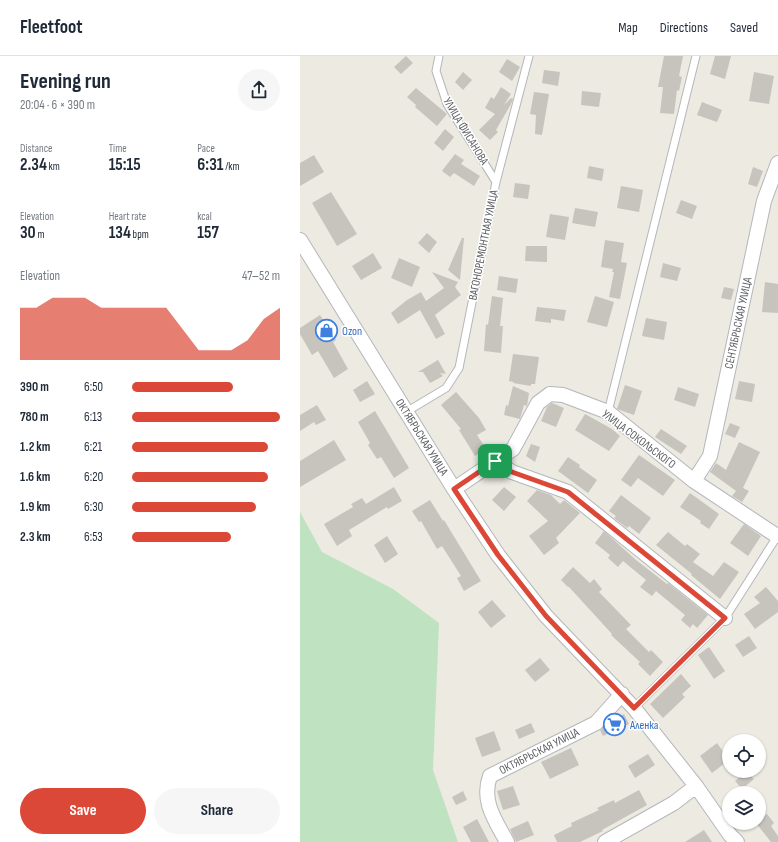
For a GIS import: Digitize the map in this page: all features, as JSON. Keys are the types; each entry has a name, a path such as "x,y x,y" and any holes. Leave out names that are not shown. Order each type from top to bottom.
{"street":[{"name":"СЕНТЯБРЬСКАЯ УЛИЦА","path":"694,480 710,456 764,201 778,163"},
{"name":"ОКТЯБРЬСКАЯ УЛИЦА","path":"300,240 454,489 498,555 546,616 634,708 696,786 730,840"},
{"name":"УЛИЦА СОКОЛЬСКОГО","path":"454,489 513,449 538,403 550,394 563,395 608,412 694,480 778,535"},
{"path":"495,461 512,472 568,492 725,618"},
{"name":"ОКТЯБРЬСКАЯ УЛИЦА","path":"507,842 489,807 487,786 490,776 596,723 622,694"},
{"path":"605,842 674,803 696,786"}],"lane":[{"name":"УЛИЦА ФИСАНОВА","path":"439,56 436,71 447,104 496,182"},
{"name":"ВАГОНОРЕМОНТНАЯ УЛИЦА","path":"406,412 446,388 459,368 496,182 529,56"},
{"path":"608,412 696,56"},
{"name":"УЛИЦА СОКОЛЬСКОГО","path":"634,708 725,618 778,535"}],"green space":[{"path":"300,512 322,552 393,589 439,623 433,770 458,842 300,842"}],"building":[{"path":"406,56 413,63 401,74 394,67"},
{"path":"664,56 683,56 679,76 682,77 679,91 677,90 674,114 660,113 663,87 658,87"},
{"path":"715,56 731,56 725,79 710,74"},
{"path":"507,59 520,67 512,81 499,72"},
{"path":"544,70 560,72 558,86 542,83"},
{"path":"463,72 472,80 463,90 455,82"},
{"path":"754,72 774,76 769,104 749,101"},
{"path":"501,87 511,94 504,105 511,98 513,99 496,130 498,132 490,140 479,130 495,114 485,108 491,97 494,99"},
{"path":"416,88 447,114 437,126 415,107 416,105 407,97"},
{"path":"582,91 601,93 599,107 581,105"},
{"path":"534,92 549,94 542,135 535,134 536,115 530,114"},
{"path":"702,102 722,110 717,122 697,115"},
{"path":"445,129 454,137 443,151 434,143"},
{"path":"455,154 464,160 461,164 480,176 474,186 454,173 450,177 442,171"},
{"path":"314,155 324,172 300,186 300,163"},
{"path":"589,166 604,169 602,181 587,178"},
{"path":"753,167 763,171 757,187 748,184"},
{"path":"515,183 530,185 528,199 513,197"},
{"path":"621,186 643,190 639,212 617,208"},
{"path":"331,192 357,234 337,246 312,203"},
{"path":"681,200 697,206 692,219 676,213"},
{"path":"575,208 598,212 595,227 572,223"},
{"path":"550,214 569,217 565,240 546,237"},
{"path":"427,233 437,242 429,253 418,243"},
{"path":"462,238 464,238 460,280 448,270"},
{"path":"605,240 624,243 621,262 627,263 620,299 609,297 614,272 612,272 613,269 601,267"},
{"path":"526,246 547,246 547,262 525,261"},
{"path":"373,253 382,268 361,280 352,266"},
{"path":"399,258 420,267 412,287 391,278"},
{"path":"663,263 681,268 677,281 660,277"},
{"path":"432,272 458,282 455,287 461,295 435,315 445,334 436,339 420,310 398,324 391,313 407,300 421,292 426,301 444,288"},
{"path":"499,276 518,279 516,293 497,290"},
{"path":"765,282 778,284 778,313 762,312"},
{"path":"724,287 734,289 731,300 721,298"},
{"path":"492,296 503,298 500,326 503,326 501,353 484,351 486,324 488,325"},
{"path":"595,296 614,302 607,327 587,322"},
{"path":"537,307 566,310 564,321 551,319 551,323 535,321"},
{"path":"320,315 336,340 333,342 348,369 334,378 318,351 312,355 300,334 300,328"},
{"path":"646,318 667,322 664,340 642,336"},
{"path":"513,354 539,357 535,384 531,384 531,386 509,381"},
{"path":"438,360 446,374 440,373 443,376 430,383 423,372 418,372"},
{"path":"367,381 375,394 360,402 353,390"},
{"path":"739,381 755,384 752,402 735,399"},
{"path":"625,385 642,391 634,415 617,409"},
{"path":"513,386 529,393 527,406 524,405 520,419 504,415"},
{"path":"678,387 699,394 695,407 674,400"},
{"path":"456,392 479,418 486,430 477,435 486,449 475,456 459,430 461,429 441,405"},
{"path":"552,403 564,408 556,427 541,421 547,407"},
{"path":"317,405 326,420 316,425 314,422 300,431 300,415"},
{"path":"375,411 409,468 394,478 381,457 377,459 368,445 370,443 358,422"},
{"path":"585,414 612,429 620,436 609,451 575,430"},
{"path":"730,423 740,427 735,438 725,434"},
{"path":"661,429 687,446 681,454 655,437"},
{"path":"334,440 346,460 300,487 300,461"},
{"path":"739,442 760,452 743,488 749,491 742,502 732,496 736,491 710,472 716,463 726,470"},
{"path":"531,444 540,447 535,462 526,456"},
{"path":"639,455 675,480 663,496 638,478 631,487 621,480"},
{"path":"568,457 597,480 588,493 558,471"},
{"path":"394,487 402,501 388,509 387,507 349,530 352,536 337,546 324,524 353,507 351,504 362,498 366,504"},
{"path":"504,487 516,497 504,511 492,500"},
{"path":"537,490 551,495 560,504 564,500 580,513 556,538 559,543 544,555 529,536 548,521 527,501"},
{"path":"690,493 719,514 709,529 700,523 701,521 680,507"},
{"path":"621,495 651,518 639,534 629,526 627,528 614,518 616,516 609,511"},
{"path":"430,500 481,581 464,591 457,578 461,576 442,546 437,549 421,521 419,522 412,511"},
{"path":"744,524 761,536 748,556 730,543"},
{"path":"604,531 636,560 708,615 697,628 693,624 690,628 681,620 685,615 656,591 652,596 640,587 646,580 623,561 618,567 608,558 610,555 595,543"},
{"path":"668,532 685,546 687,544 700,554 693,562 713,576 724,562 739,572 720,599 656,545"},
{"path":"387,536 398,554 385,563 374,545"},
{"path":"573,567 590,583 594,579 602,589 599,592 631,625 626,629 649,652 651,650 663,662 650,676 638,664 640,662 611,635 612,634 561,580"},
{"path":"766,587 778,601 778,612 755,629 744,614 760,603 754,597"},
{"path":"492,600 506,616 491,628 478,612"},
{"path":"749,636 757,648 743,657 735,645"},
{"path":"709,647 725,671 714,679 698,655"},
{"path":"540,658 550,670 535,682 525,670"},
{"path":"681,674 691,686 682,694 685,697 663,718 650,704"},
{"name":"Аленка","path":"624,714 629,724 603,736 600,730 609,721"},
{"path":"531,723 535,732 519,739 515,730"},
{"path":"494,731 501,750 482,757 475,738"},
{"path":"717,743 722,750 722,765 712,773 700,756"},
{"path":"571,748 579,765 550,779 541,762"},
{"path":"648,754 655,765 635,778 628,766"},
{"path":"739,778 754,779 746,786 739,786 735,781"},
{"path":"513,786 520,805 503,810 497,791"},
{"path":"639,790 647,805 602,830 603,831 580,842 557,842 554,835 572,826 571,823 599,810 597,808 614,800 615,803"},
{"path":"463,791 467,800 456,805 452,797"},
{"path":"767,814 774,823 771,826 778,836 778,842 771,842 762,830 766,830"},
{"path":"477,819 489,842 471,842 463,827"},
{"path":"528,821 534,835 516,842 510,829"},
{"path":"704,830 712,842 685,842"}],"place":[{"name":"Ozon","path":"327,331"},
{"name":"Аленка","path":"614,725"}],"route":[{"path":"495,461 512,472 568,492 725,618 634,708 546,616 498,555 454,489 495,461"}]}
